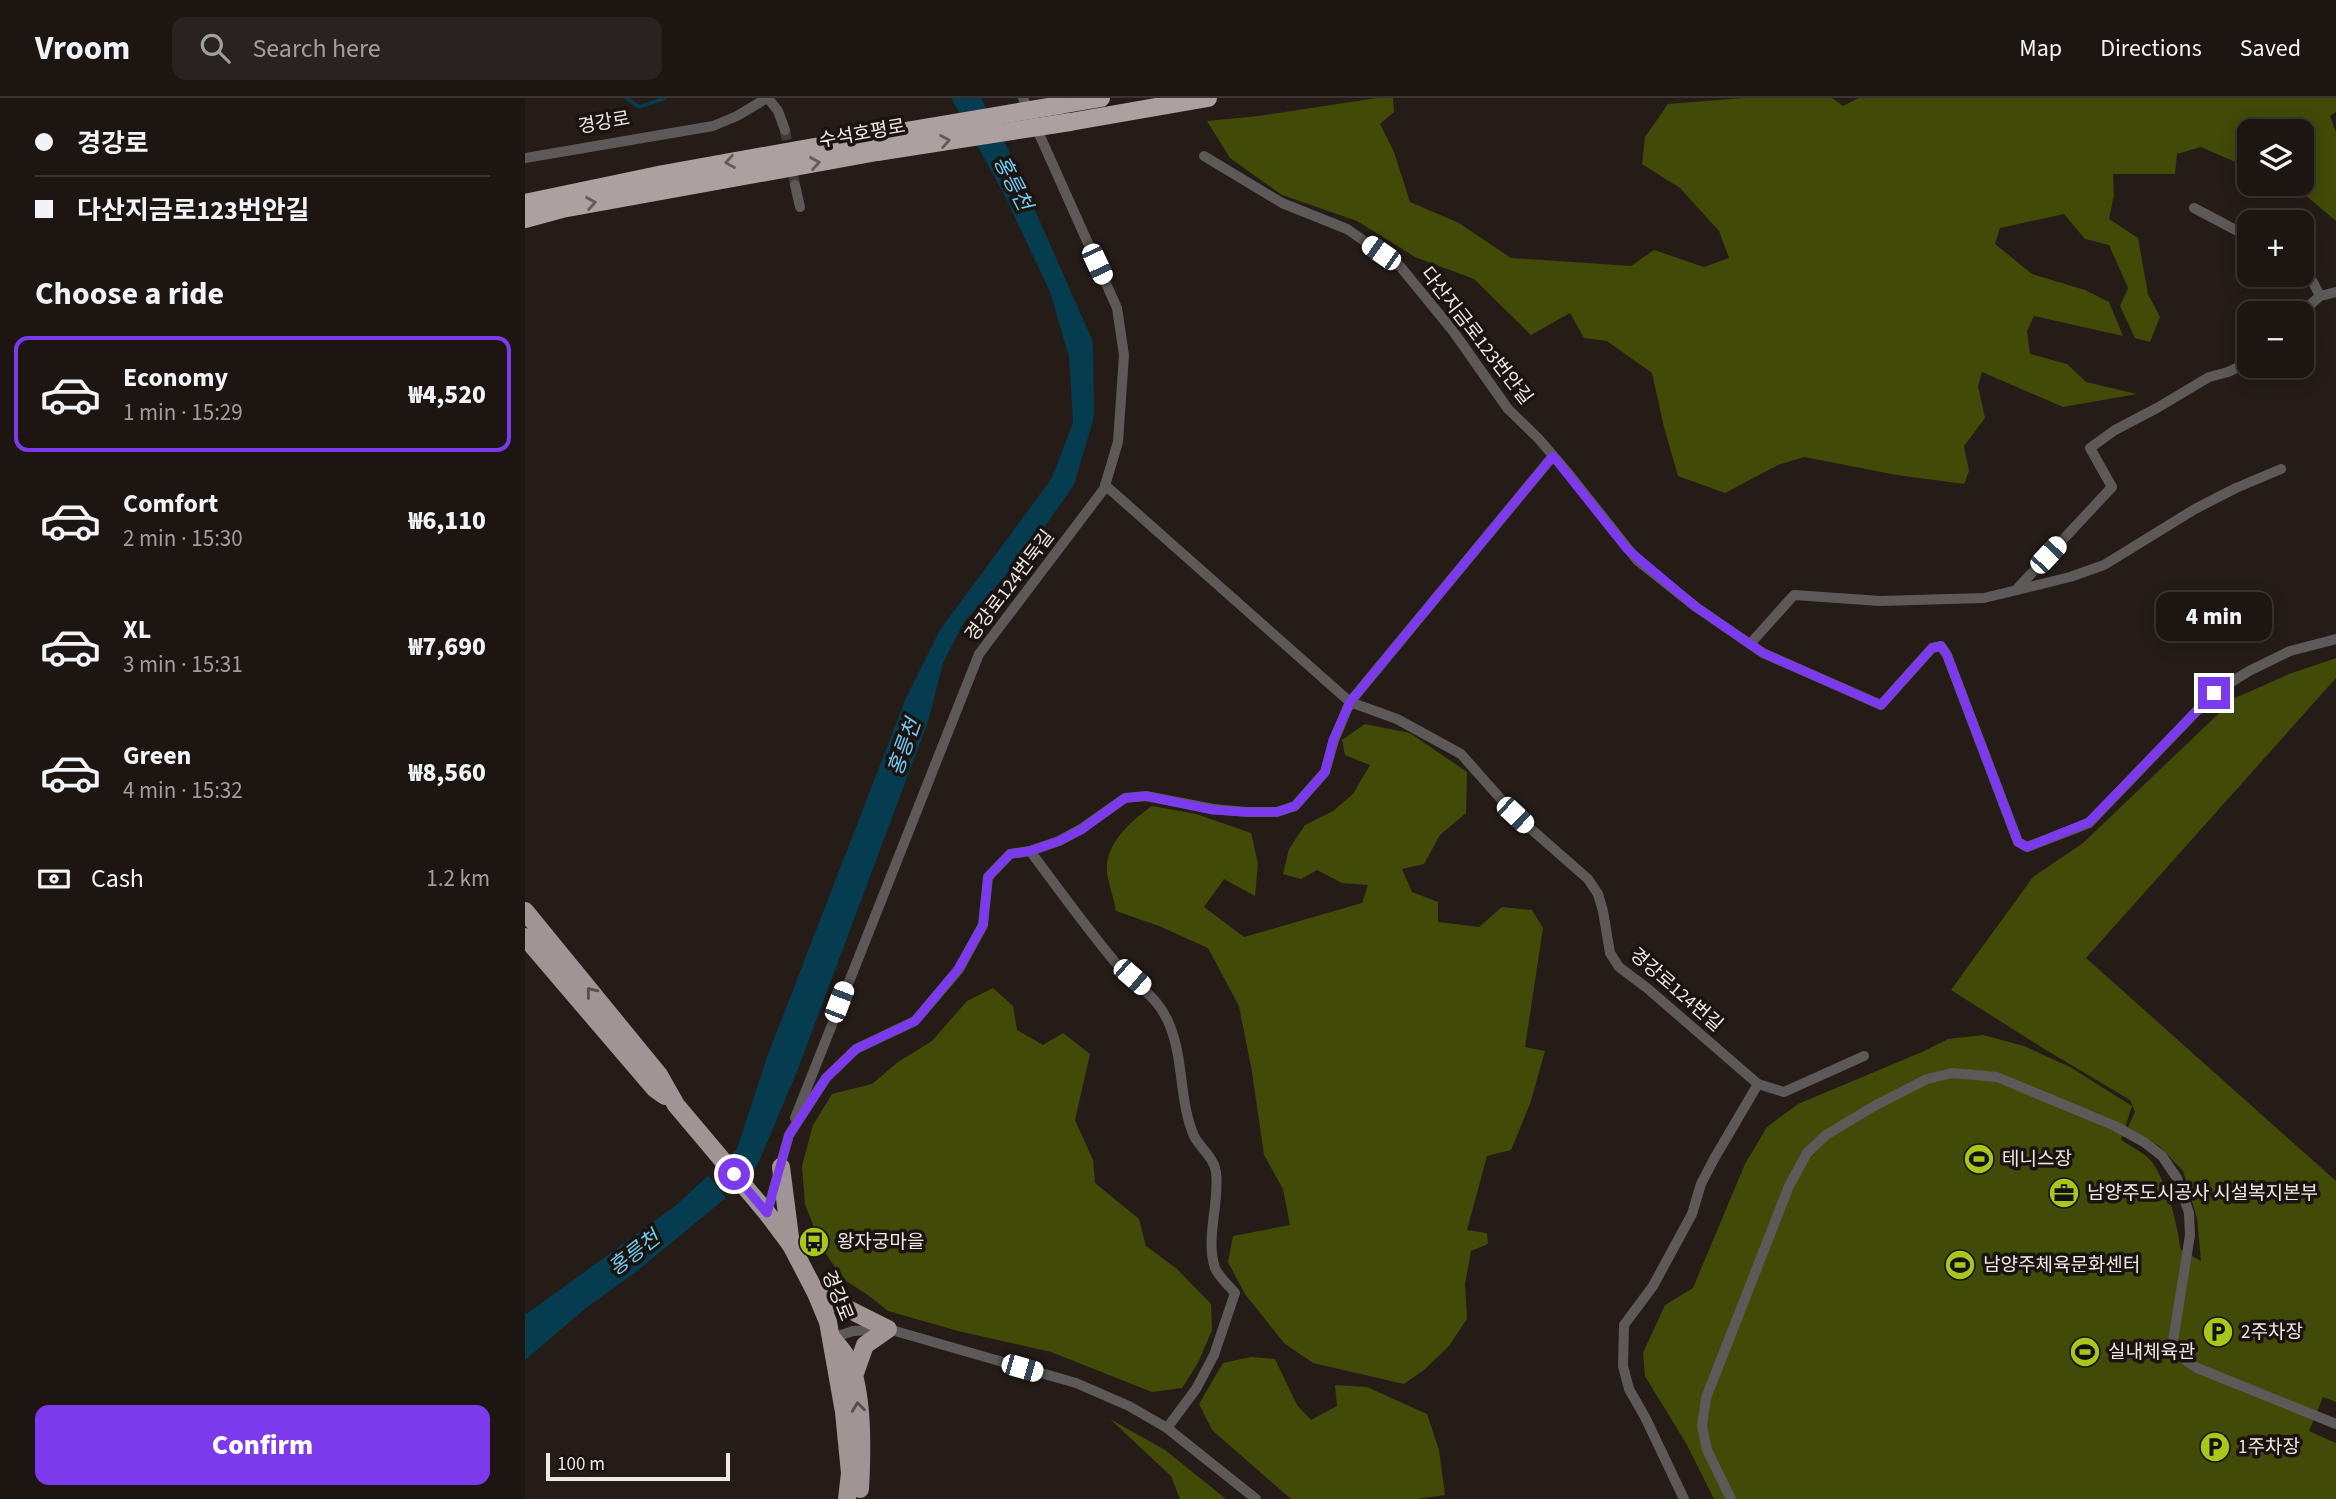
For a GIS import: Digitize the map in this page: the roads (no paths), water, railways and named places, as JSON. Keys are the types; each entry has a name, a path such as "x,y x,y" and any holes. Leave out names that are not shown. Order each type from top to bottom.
{"highway":[{"name":"수석호평로","path":"525,219 562,209 1101,98"},
{"name":"수석호평로","path":"525,203 663,174 1070,122 1208,98"}],"main road":[{"name":"경강로","path":"525,911 659,1075 676,1105 791,1245 816,1293 832,1338 846,1424 850,1473 847,1499"},
{"name":"경강로","path":"525,937 655,1089 676,1105"},
{"path":"782,1167 791,1245"},
{"path":"816,1293 888,1329 865,1345 854,1376"},
{"name":"경강로","path":"832,1338 848,1359 854,1376 862,1461 859,1499"}],"street":[{"name":"경강로","path":"525,158 713,126 768,98 778,111 785,130"},
{"name":"경강로124번둑길","path":"789,1135 979,654 1105,485 1118,442 1124,355 1117,308 1023,98"},
{"name":"다산지금로123번안길","path":"1204,156 1282,202 1347,229 1399,265 1453,331 1508,409 1553,456 1637,560 1696,607 1763,653 1881,705 1932,648 1941,646 1947,655 2018,842 2027,847 2089,822 2214,693 2249,671 2290,651 2336,639"},
{"path":"795,185 800,207"},
{"path":"2194,208 2237,231"},
{"path":"2314,284 2320,296"},
{"path":"2314,301 2320,296 2336,292"},
{"path":"2016,590 2112,487 2090,447 2209,377 2237,368"},
{"path":"767,1213 789,1135 826,1078 856,1049 915,1021 958,969 983,925 988,877 1010,854 1030,851 1081,830 1125,798 1146,796 1213,810 1246,812 1277,812 1295,806 1325,772 1333,740 1350,702 1553,456"},
{"path":"1750,643 1794,594 1880,601 1984,598 2070,577 2104,565 2195,509 2236,488 2281,470"},
{"path":"1105,485 1350,702"},
{"name":"경강로124번길","path":"1350,702 1397,719 1461,754 1515,815 1588,879 1598,894 1610,953 1619,967 1759,1084"},
{"path":"1030,851 1117,964 1147,990 1160,1008 1176,1046 1184,1097 1195,1137 1216,1171 1212,1241 1216,1269 1235,1293 1214,1355 1196,1389 1167,1428"},
{"path":"1684,1499 1645,1417 1629,1390 1623,1366 1624,1325 1653,1286 1692,1214 1701,1184 1714,1159 1759,1084 1784,1092 1864,1056"},
{"path":"1731,1499 1707,1450 1702,1426 1706,1398 1789,1186 1807,1153 1826,1135 1927,1079 1952,1073 1997,1077 2115,1126 2144,1142 2162,1156 2177,1178 2189,1213 2188,1252 2173,1341 2177,1352 2183,1360 2197,1368 2336,1424"},
{"path":"832,1338 853,1331 888,1329 1076,1383 1129,1406 1167,1428 1256,1499"}],"water":[{"name":"홍릉천","path":"951,98 981,98 1008,149 1093,342 1094,417 1074,485 1028,550 964,622 943,663 928,722 798,1069 757,1166 727,1197 636,1272 586,1308 525,1360 525,1315 674,1207 737,1149 767,1057 906,698 940,630 1052,478 1073,422 1069,357 1050,292 1006,198"}],"waterway":[{"path":"626,98 639,107 665,98"}],"tunnel":[{"path":"785,130 795,185"}],"place":[{"name":"테니스장","path":"1979,1159"},
{"name":"남양주도시공사 시설복지본부","path":"2064,1193"},
{"name":"왕자궁마을","path":"814,1242"},
{"name":"남양주체육문화센터","path":"1960,1265"},
{"name":"2주차장","path":"2218,1332"},
{"name":"실내체육관","path":"2085,1352"},
{"name":"1주차장","path":"2215,1447"}]}
